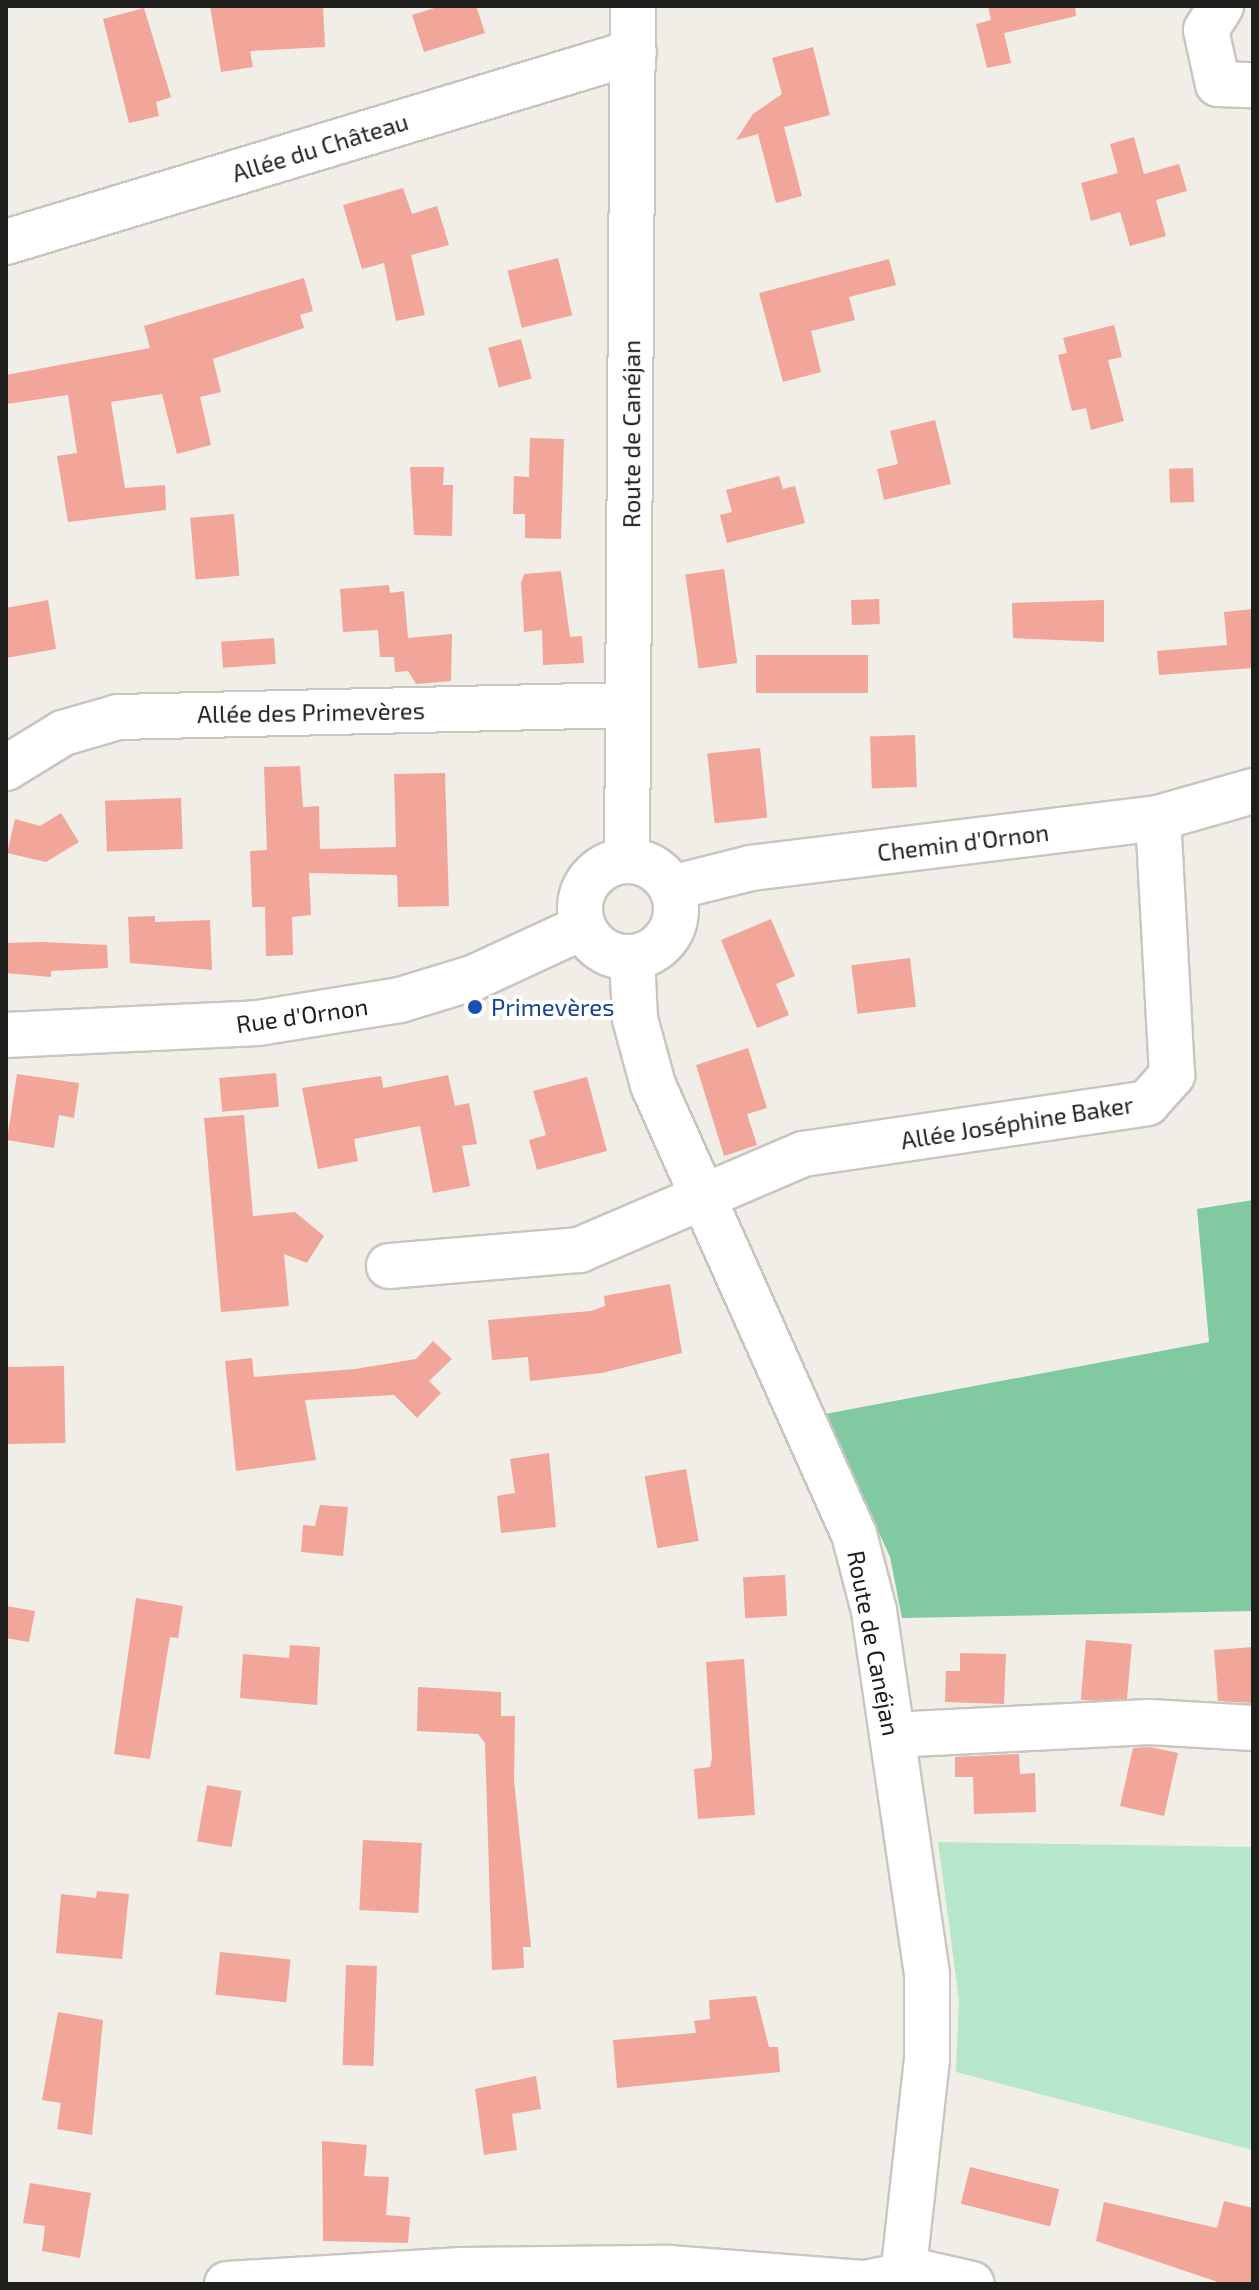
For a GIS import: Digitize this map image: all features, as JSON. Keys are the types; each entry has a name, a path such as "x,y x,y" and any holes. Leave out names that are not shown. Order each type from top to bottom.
{"street":[{"name":"Route de Canéjan","path":"627,861 633,6"},
{"path":"1221,6 1206,30 1218,84 1253,85"},
{"name":"Allée du Château","path":"6,242 634,52"},
{"name":"Allée des Primevères","path":"6,768 63,733 118,717 627,705"},
{"name":"Chemin d'Ornon","path":"671,888 751,868 1158,818 1253,791"},
{"name":"Allée Joséphine Baker","path":"389,1266 579,1250 803,1154 1147,1103 1172,1075 1158,818"},
{"path":"627,861 653,868 671,888 670,933 632,957 598,947 583,927 588,882 627,861"},
{"name":"Rue d'Ornon","path":"6,1035 258,1023 400,1000 475,977 583,927"},
{"name":"Route de Canéjan","path":"632,957 635,1019 697,1197 854,1534 892,1735 927,1974 927,2059 902,2280"},
{"path":"892,1735 1150,1722 1253,1728"},
{"path":"227,2284 463,2270 669,2268 865,2283 902,2280 972,2284"}],"green space":[{"path":"1253,1200 1253,1611 902,1618 890,1557 825,1414 1209,1342 1197,1209"},
{"path":"938,1842 1253,1847 1253,2150 956,2072 959,2000"}],"building":[{"path":"210,6 323,6 325,47 250,51 253,67 221,72"},
{"path":"441,6 476,6 485,33 424,52 412,15"},
{"path":"988,6 1075,6 1076,16 1004,33 1011,63 987,68 976,24 991,20"},
{"path":"144,8 171,97 156,102 159,116 129,123 103,19"},
{"path":"813,47 830,115 784,127 802,196 776,203 758,134 736,140 753,114 782,94 772,58"},
{"path":"1134,137 1144,174 1179,164 1187,191 1156,200 1166,236 1130,246 1120,212 1091,221 1081,183 1118,173 1110,144"},
{"path":"403,188 412,214 437,206 449,245 411,255 425,315 396,321 384,263 362,269 343,205"},
{"path":"558,258 572,315 522,328 508,271"},
{"path":"889,259 896,285 849,297 855,320 811,331 821,372 783,382 759,293"},
{"path":"304,278 313,311 300,315 304,328 213,359 221,392 200,397 211,445 177,454 162,394 111,402 125,488 165,485 166,510 68,522 57,456 77,453 68,395 6,404 6,375 150,348 144,326"},
{"path":"1114,325 1122,357 1108,360 1124,421 1091,430 1086,408 1072,411 1058,355 1067,353 1063,338"},
{"path":"521,339 532,379 499,387 488,348"},
{"path":"935,420 951,484 884,500 877,469 898,464 890,431"},
{"path":"530,438 564,439 561,539 525,538 525,514 513,514 514,476 529,477"},
{"path":"410,467 444,467 443,485 453,485 452,536 414,535"},
{"path":"1193,468 1194,502 1170,503 1169,469"},
{"path":"779,476 783,489 795,486 805,523 727,543 720,515 732,512 726,490"},
{"path":"234,514 239,576 196,580 190,518"},
{"path":"724,569 737,663 699,669 685,574"},
{"path":"561,571 570,637 582,636 584,663 543,665 542,630 524,632 521,583 524,574"},
{"path":"389,585 390,593 404,591 408,638 452,634 451,681 416,684 408,671 395,672 394,657 380,657 378,630 343,632 340,589"},
{"path":"879,599 880,624 852,625 851,600"},
{"path":"48,600 56,649 6,658 6,608"},
{"path":"1104,600 1104,642 1013,638 1012,603"},
{"path":"1253,609 1253,668 1159,675 1157,651 1227,645 1224,612"},
{"path":"274,638 276,664 223,668 221,642"},
{"path":"756,655 868,655 868,693 756,693"},
{"path":"915,735 917,787 872,789 870,737"},
{"path":"760,748 767,818 715,823 707,754"},
{"path":"300,766 303,807 319,806 320,849 396,847 394,774 445,773 449,906 398,907 397,875 309,873 311,915 292,917 293,955 266,956 265,907 252,907 250,851 267,850 264,767"},
{"path":"181,798 183,849 107,852 105,801"},
{"path":"61,813 79,842 46,862 7,853 15,819 40,826"},
{"path":"155,916 155,922 210,920 212,970 130,963 128,917"},
{"path":"771,919 795,976 776,984 789,1015 757,1028 721,940"},
{"path":"6,943 107,945 108,968 51,971 51,977 6,973"},
{"path":"910,958 916,1007 857,1014 851,965"},
{"path":"748,1048 767,1108 747,1114 757,1145 724,1156 696,1065"},
{"path":"276,1073 279,1107 222,1112 219,1078"},
{"path":"17,1074 79,1083 74,1118 59,1115 54,1148 7,1140"},
{"path":"448,1075 455,1106 469,1103 477,1144 462,1146 470,1186 433,1193 420,1126 354,1139 358,1161 318,1169 302,1088 381,1076 383,1088"},
{"path":"587,1077 607,1151 537,1170 529,1140 546,1135 533,1091"},
{"path":"244,1115 253,1216 295,1212 324,1236 307,1263 284,1254 289,1306 221,1312 204,1118"},
{"path":"670,1284 682,1353 602,1373 530,1381 528,1357 492,1360 488,1320 591,1311 605,1306 604,1296"},
{"path":"433,1341 452,1359 429,1381 441,1393 417,1418 394,1395 305,1400 316,1460 236,1471 225,1361 252,1358 254,1377 355,1369 416,1359"},
{"path":"64,1366 65,1443 7,1444 6,1367"},
{"path":"549,1453 556,1527 501,1533 497,1496 515,1493 510,1459"},
{"path":"686,1469 699,1541 657,1548 645,1476"},
{"path":"320,1505 348,1507 343,1556 301,1552 303,1525 315,1526"},
{"path":"785,1575 787,1616 745,1618 743,1577"},
{"path":"136,1598 183,1606 178,1638 170,1637 150,1759 114,1754"},
{"path":"6,1606 35,1611 29,1642 6,1638"},
{"path":"1086,1640 1132,1644 1127,1704 1081,1700"},
{"path":"290,1645 320,1647 317,1705 240,1698 243,1654 289,1658"},
{"path":"1253,1647 1253,1703 1218,1701 1214,1650"},
{"path":"960,1653 1006,1654 1004,1704 945,1702 946,1671 960,1671"},
{"path":"744,1659 755,1815 698,1819 694,1769 710,1767 712,1758 706,1662"},
{"path":"418,1687 501,1692 501,1716 515,1716 514,1780 531,1947 523,1947 524,1968 492,1970 485,1743 478,1734 417,1731"},
{"path":"1150,1747 1178,1753 1164,1816 1120,1806 1133,1748"},
{"path":"1019,1754 1020,1774 1035,1773 1036,1812 974,1814 973,1777 955,1777 955,1757"},
{"path":"207,1785 241,1791 232,1847 197,1841"},
{"path":"363,1840 422,1843 418,1913 359,1910"},
{"path":"97,1891 129,1894 122,1959 56,1953 61,1894 96,1898"},
{"path":"220,1952 291,1959 286,2002 216,1995"},
{"path":"346,1965 377,1966 373,2066 343,2065"},
{"path":"756,1996 769,2047 778,2047 780,2072 617,2088 613,2040 696,2033 694,2021 710,2019 709,2000"},
{"path":"58,2012 103,2020 92,2135 57,2129 61,2103 42,2100"},
{"path":"536,2076 541,2109 512,2114 517,2150 484,2155 475,2089"},
{"path":"322,2141 367,2145 364,2176 389,2177 386,2215 410,2217 408,2243 323,2241"},
{"path":"970,2167 1059,2189 1050,2226 961,2204"},
{"path":"30,2183 91,2193 80,2258 42,2251 45,2226 23,2223"},
{"path":"1224,2201 1253,2208 1253,2284 1224,2284 1096,2241 1104,2202 1217,2228"}],"place":[{"name":"Primevères","path":"475,1007"}]}
